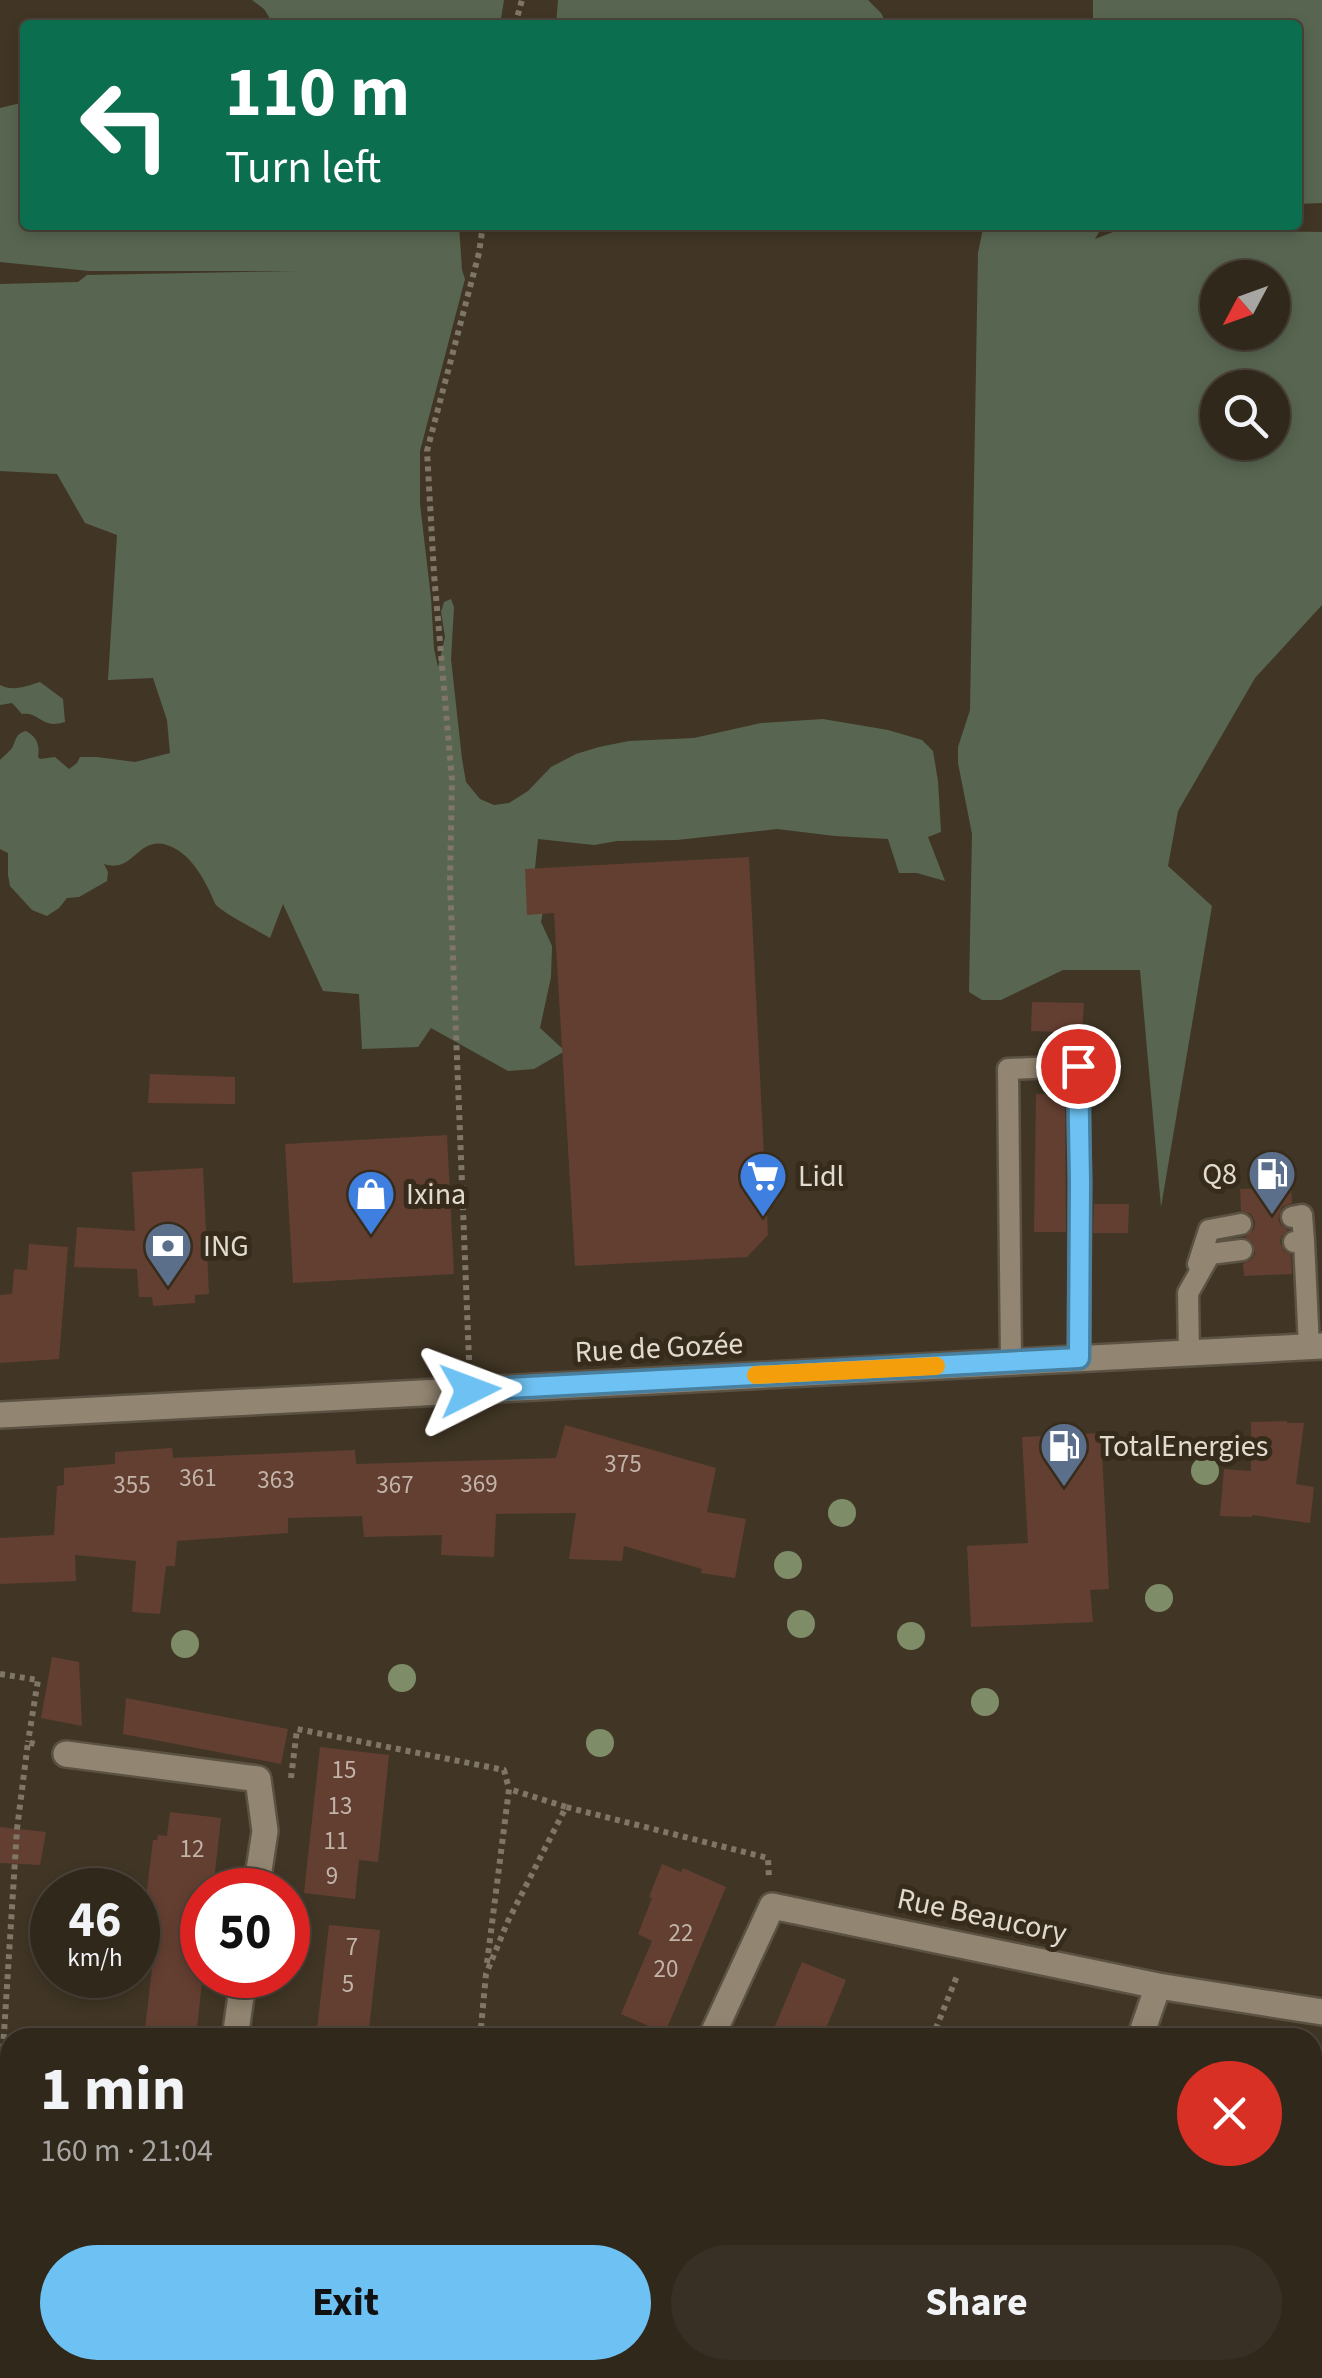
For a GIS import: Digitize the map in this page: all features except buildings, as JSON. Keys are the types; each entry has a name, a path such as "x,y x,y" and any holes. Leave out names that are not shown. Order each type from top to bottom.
{"main road":[{"name":"Rue de Gozée","path":"0,1415 1315,1346"},
{"path":"66,1754 258,1779 264,1832 259,1868"},
{"path":"717,2028 772,1906"},
{"name":"Rue Beaucory","path":"772,1906 1158,1986 1322,2012"},
{"path":"1143,2028 1158,1986"},
{"path":"237,2028 241,1998"}],"lane":[{"path":"1012,1362 1008,1069 1078,1066 1079,1358"},
{"path":"1292,1216 1302,1216 1299,1242 1315,1346"},
{"path":"1189,1352 1188,1292 1209,1230 1241,1224"},
{"path":"1188,1292 1210,1254 1242,1250"}],"path":[{"path":"470,1390 450,882 452,780 427,451 482,230"},
{"path":"0,1674 38,1680 17,1829 5,2028"},
{"path":"258,1789 291,1780 297,1730 504,1770 509,1789 481,2028"},
{"path":"28,1742 66,1754"},
{"path":"509,1789 768,1858 772,1906"},
{"path":"486,1974 566,1806"},
{"path":"936,2028 969,1947"}],"green space":[{"path":"252,0 504,0 501,20 271,20"},
{"path":"558,0 868,0 884,20 556,20"},
{"path":"1093,0 1322,0 1322,203 1302,204 1302,20 1093,20"},
{"path":"20,103 20,230 459,230 465,279 420,451 420,504 434,649 438,667 445,637 441,612 444,602 451,599 451,659 462,759 466,782 480,799 494,805 509,803 528,791 551,767 576,754 629,741 694,738 761,723 823,719 888,730 922,740 933,751 941,832 928,837 945,881 917,873 899,873 888,839 777,829 594,845 538,839 532,898 545,901 541,922 552,946 551,977 540,1028 565,1051 534,1069 508,1071 431,1028 418,1047 362,1049 359,994 323,991 283,904 270,938 216,905 192,863 167,845 149,846 122,864 104,864 107,881 79,897 67,898 47,916 32,910 10,886 8,853 0,849 0,760 18,735 30,733 37,742 40,759 55,757 69,769 80,757 135,762 170,753 167,720 153,678 108,680 117,535 85,523 57,474 0,471 0,284 78,282 87,275 298,271 89,271 0,262 0,108"},
{"path":"984,230 1100,230 1095,239 1118,230 1322,232 1322,605 1255,678 1178,811 1168,866 1212,906 1161,1207 1140,970 1063,970 1001,1000 982,1000 969,992 972,834 958,747 970,710 978,253"},
{"path":"40,682 63,699 65,722 48,723 22,714 12,703 0,705 0,685 15,688"}],"slow traffic":[{"path":"756,1375 936,1366"}],"place":[{"name":"Q8","path":"1272,1216"},
{"name":"Lidl","path":"763,1218"},
{"name":"Ixina","path":"371,1236"},
{"name":"ING","path":"168,1288"},
{"name":"TotalEnergies","path":"1064,1488"}],"route":[{"path":"470,1390 1079,1358 1078,1066"}]}
